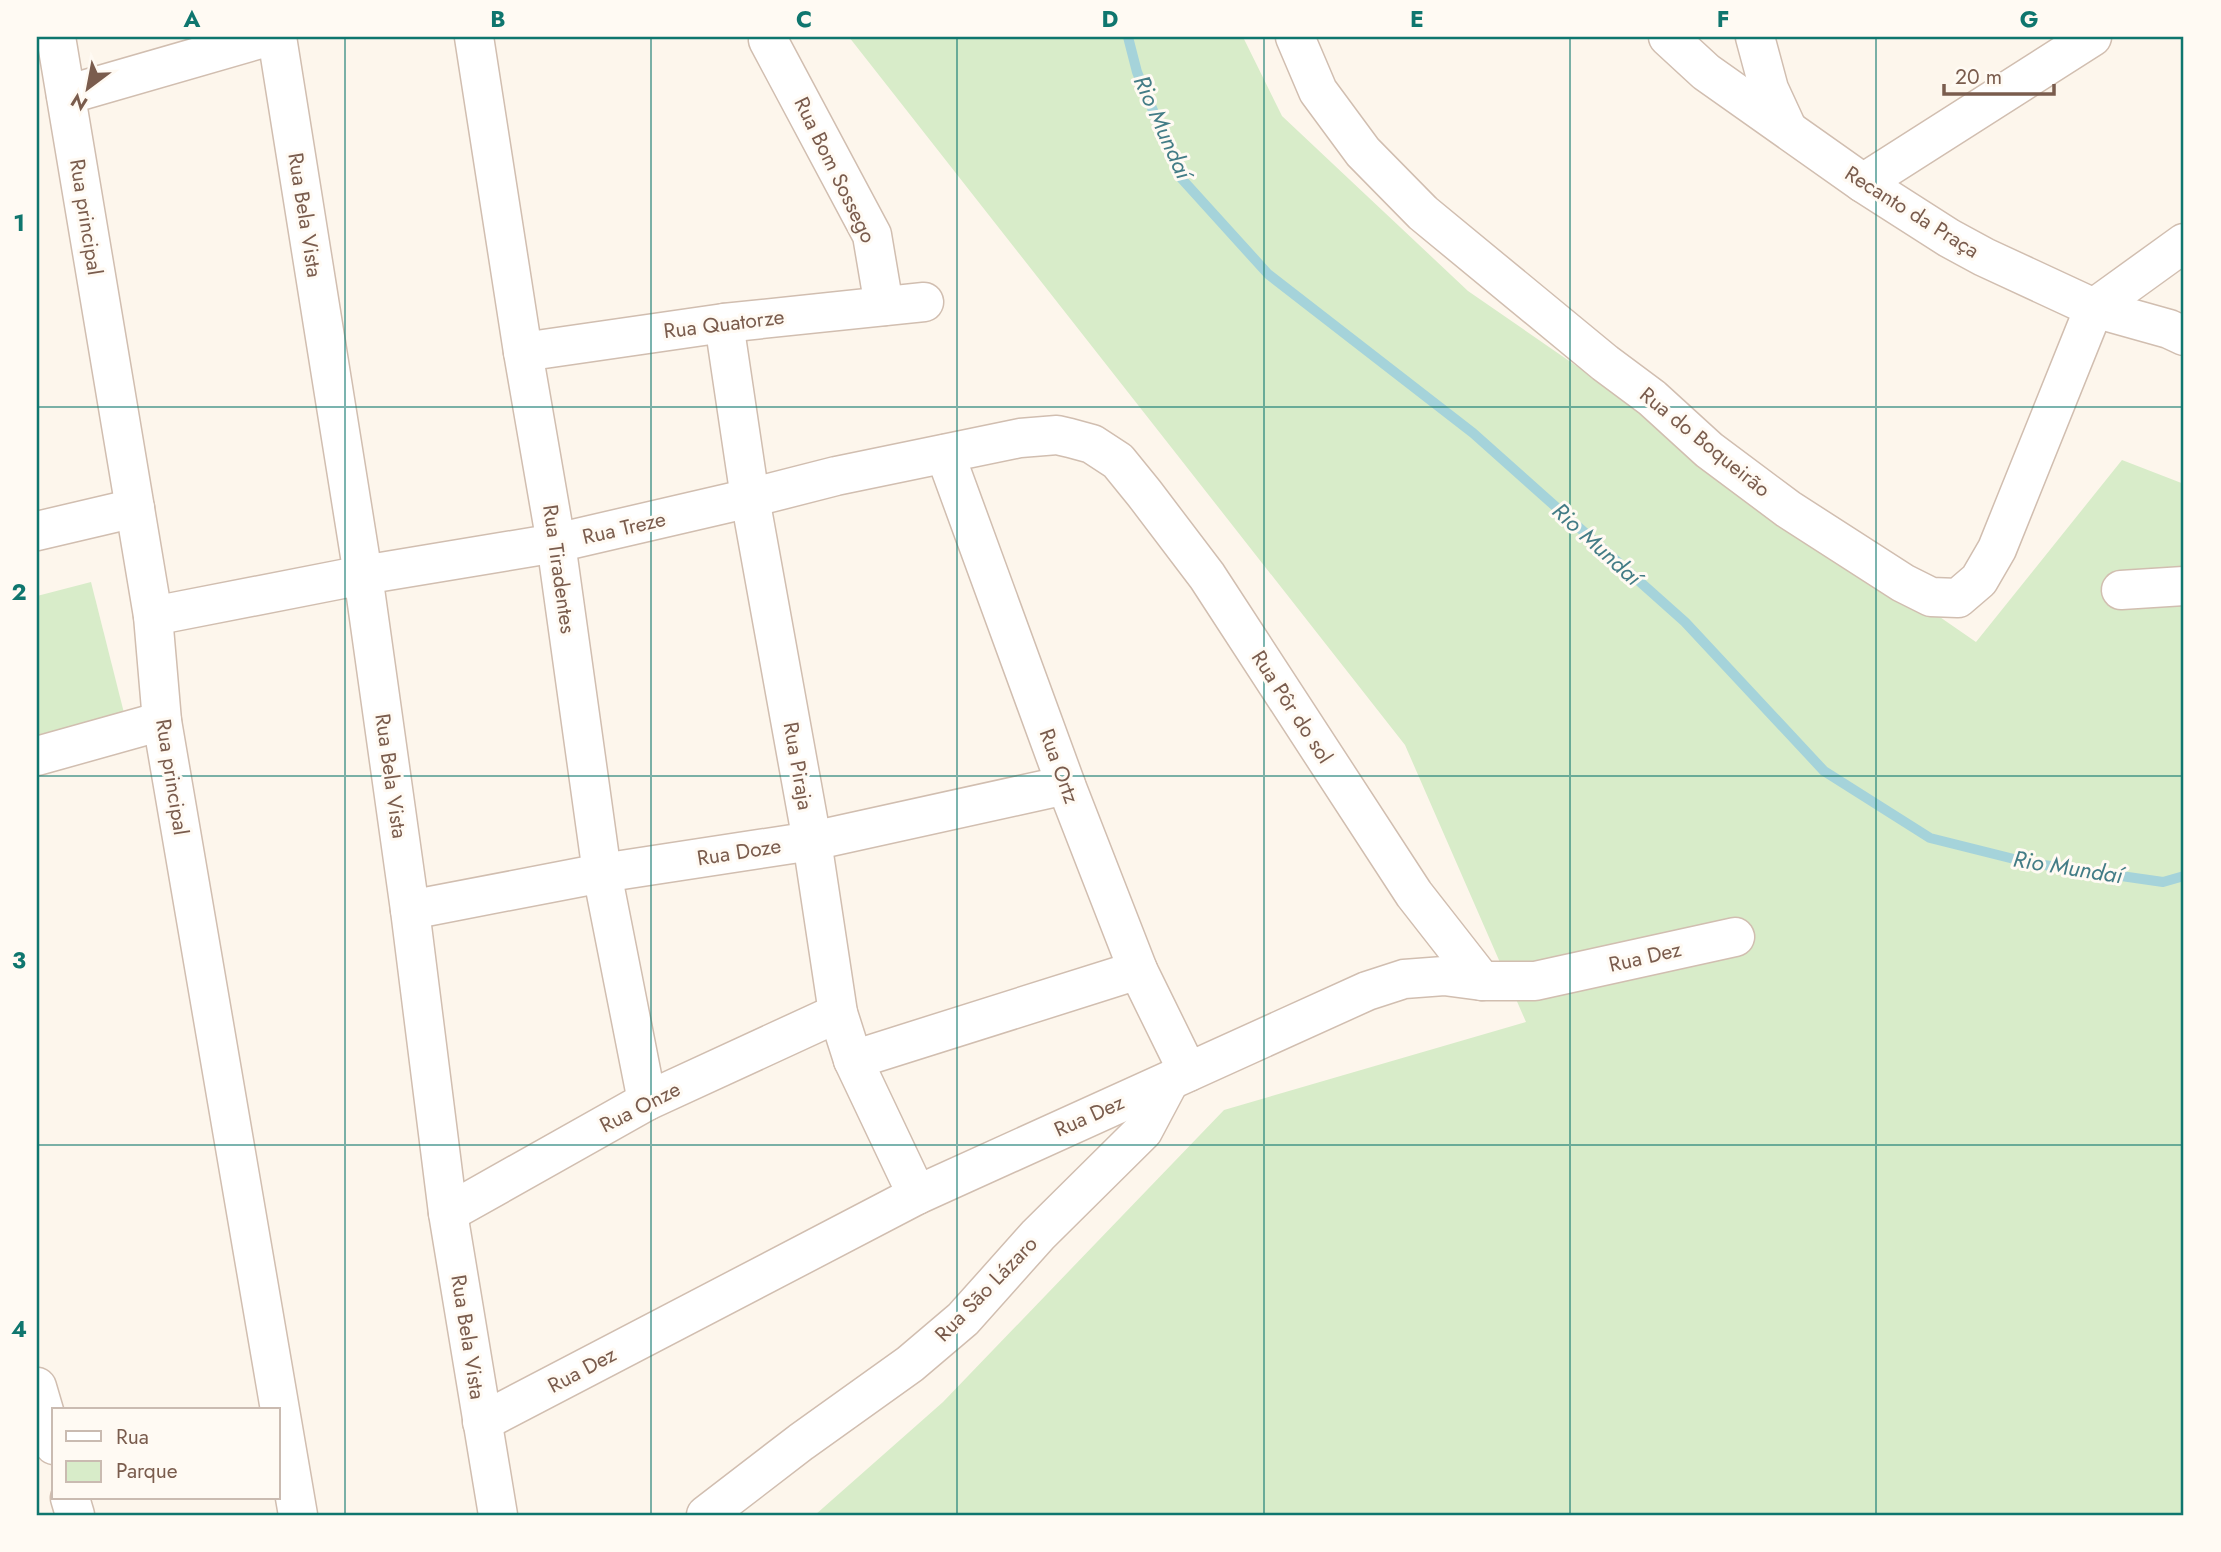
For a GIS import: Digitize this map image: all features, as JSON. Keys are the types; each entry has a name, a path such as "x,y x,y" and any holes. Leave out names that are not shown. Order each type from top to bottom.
{"street":[{"name":"Rua principal","path":"56,37 153,616 162,721 280,1408"},
{"path":"66,95 267,37"},
{"name":"Rua Bela Vista","path":"276,37 363,575 410,910 448,1213 498,1515"},
{"name":"Rua Tiradentes","path":"474,37 556,543 602,873 647,1101"},
{"name":"Rua do Boqueirão","path":"1295,37 1318,91 1363,152 1423,213 1605,363 1652,398 1709,450 1787,509 1903,583 1931,597 1958,598 1979,580 1997,549 2094,307"},
{"name":"Recanto da Praça","path":"1668,37 1706,72 1863,183 1973,251 2094,307 2184,336"},
{"path":"1706,72 1743,37"},
{"path":"1755,37 1769,89 1788,130"},
{"path":"1863,183 2092,37"},
{"name":"Rua Bom Sossego","path":"768,40 872,235 884,306"},
{"path":"2094,307 2184,243"},
{"name":"Rua Quatorze","path":"523,352 724,323 924,302"},
{"name":"Rua Piraja","path":"724,323 750,498 811,841 838,1013 853,1060 917,1195"},
{"name":"Rua Treze","path":"153,616 363,575 556,543 836,476 1040,436 1057,435 1092,444"},
{"name":"Rua Pôr do sol","path":"1092,444 1118,461 1207,576 1415,894 1482,981"},
{"name":"Rua Ortz","path":"945,454 1066,785 1178,1077"},
{"path":"37,531 135,508"},
{"path":"2121,590 2184,586"},
{"path":"37,756 162,721"},
{"name":"Rua Doze","path":"410,910 602,873 811,841 1066,785"},
{"name":"Rua Dez","path":"482,1422 917,1195 1069,1124 1380,987 1404,979 1444,976 1482,981 1535,981 1735,937"},
{"path":"853,1060 1138,970"},
{"name":"Rua Onze","path":"448,1213 647,1101 838,1013"},
{"name":"Rua São Lázaro","path":"706,1515 909,1364 963,1318 1038,1235 1143,1130 1178,1077"},
{"path":"37,1387 52,1438"},
{"name":"Rua principal","path":"280,1410 298,1515"}],"green space":[{"path":"849,37 1243,37 1282,116 1468,291 1976,642 2122,460 2184,484 2184,1515 815,1515 943,1402 1224,1110 1526,1022 1405,745"},
{"path":"91,582 124,713 37,735 37,596"}],"waterway":[{"name":"Rio Mundaí","path":"1128,37 1137,72 1181,178 1268,274 1473,433 1685,622 1824,771 1930,838 2030,863 2163,882 2184,876"}]}
